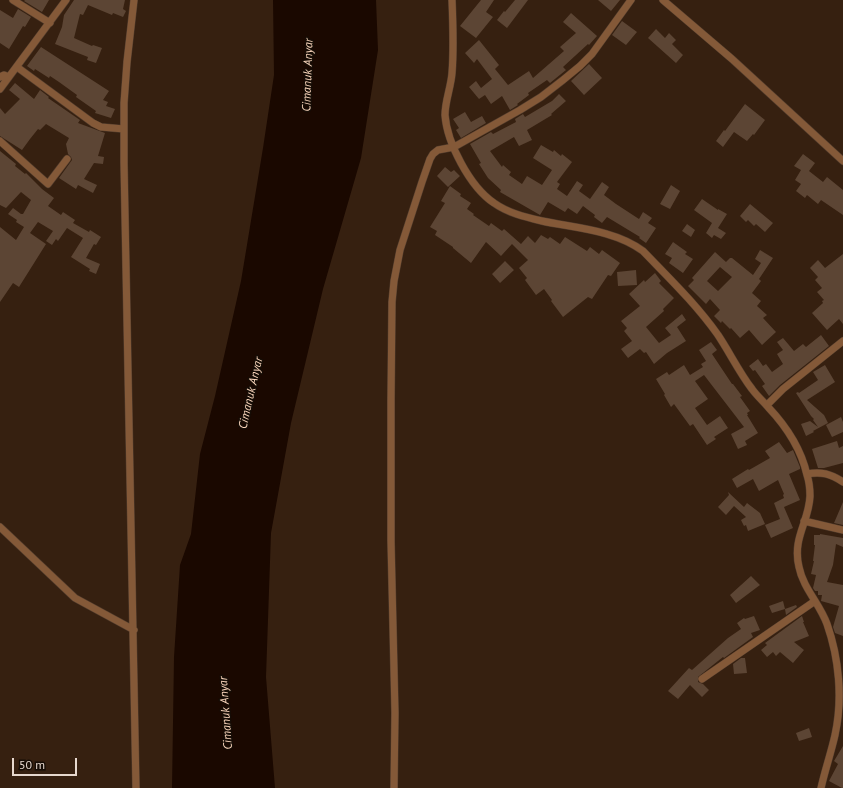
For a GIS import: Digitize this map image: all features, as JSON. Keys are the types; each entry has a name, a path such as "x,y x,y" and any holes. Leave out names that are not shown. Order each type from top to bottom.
{"street":[{"path":"13,0 50,23"},
{"path":"0,90 66,0"},
{"path":"134,0 127,62 124,129 126,334 129,393 136,788"},
{"path":"452,0 453,60 451,82 445,114 448,132 454,147 462,164 479,190 486,198 504,209 541,221 616,237 635,245 643,251 697,307 717,334 751,388 787,428 793,438 807,474 810,496 797,546 796,557 803,580 816,600 826,623 832,643 838,677 838,720 821,788"},
{"path":"394,788 395,689 391,541 391,342 394,281 400,250 430,159 438,150 454,147 541,97 574,71 592,54 631,0"},
{"path":"663,0 732,59 843,161"},
{"path":"17,67 93,123 101,127 124,129"},
{"path":"0,77 4,75 9,77"},
{"path":"0,141 46,184 50,183 67,159"},
{"path":"767,405 784,389 843,341"},
{"path":"807,474 822,472 843,482"},
{"path":"804,521 843,530"},
{"path":"0,526 75,598 134,630"},
{"path":"702,680 816,600"}],"water":[{"name":"Cimanuk Anyar","path":"273,0 376,0 378,50 361,158 323,289 291,423 271,533 266,677 275,788 172,788 174,657 180,565 191,534 200,454 215,396 241,281 263,148 274,75"}],"building":[{"path":"49,0 42,12 24,1"},
{"path":"74,0 125,0 123,9 126,11 123,17 113,13 112,15 88,5 83,15 80,14 74,38 92,46 102,48 96,63 87,60 88,57 55,44 62,27 64,15"},
{"path":"481,0 494,0 486,12 493,17 476,38 460,26"},
{"path":"515,0 528,0 507,28 497,20"},
{"path":"598,0 620,0 611,11"},
{"path":"18,9 31,17 25,27 23,26 9,49 0,43 0,10 13,18"},
{"path":"571,13 597,36 589,45 588,44 563,67 566,70 550,83 547,80 528,93 529,95 510,110 502,96 491,104 485,95 479,99 469,87 476,81 481,88 492,79 477,59 474,63 465,53 479,40 499,65 495,69 508,85 529,71 533,78 564,51 560,47 576,33 563,22"},
{"path":"622,21 637,32 626,45 612,35"},
{"path":"656,29 665,38 669,33 676,40 672,44 683,55 676,63 648,38"},
{"path":"41,47 109,91 103,100 108,102 106,106 115,109 111,118 95,113 96,111 76,97 77,95 59,82 50,76 49,78 35,69 34,71 27,66"},
{"path":"589,64 602,78 584,95 571,81"},
{"path":"15,83 34,99 40,90 49,97 48,98 80,120 78,123 105,133 98,156 104,157 103,164 94,163 84,179 97,185 93,193 78,185 76,189 59,178 72,160 68,154 66,144 69,138 46,124 40,130 38,129 22,150 0,136 0,108 5,114 20,99 9,90"},
{"path":"559,94 566,101 551,114 552,115 527,130 532,140 519,146 514,137 490,151 502,167 503,165 511,172 509,175 522,184 527,176 542,185 552,170 533,158 541,145 553,152 554,150 561,156 562,154 572,162 557,182 560,184 557,189 567,196 577,181 583,185 579,191 590,199 602,182 609,187 604,195 616,204 639,219 643,212 652,218 648,223 656,228 646,243 639,238 640,237 607,217 602,223 594,217 595,215 583,206 577,214 568,208 565,212 548,202 540,215 500,192 501,190 488,178 479,164 481,163 470,144 491,132 493,134 516,122 515,119 523,114 525,117 552,101"},
{"path":"745,104 765,120 754,135 753,134 747,141 734,132 723,147 716,141"},
{"path":"465,112 471,122 482,116 486,123 461,138 456,130 459,128 453,119"},
{"path":"0,151 16,164 15,166 25,174 26,173 42,189 54,198 48,206 61,215 63,212 75,220 73,223 89,232 90,230 101,237 96,245 94,244 86,258 100,264 96,274 89,271 90,269 71,257 83,238 67,228 58,241 56,239 52,245 46,241 53,231 38,222 30,233 46,244 19,287 13,283 0,302 0,227 16,240 24,227 8,214 13,208 23,214 31,200 21,192 6,208 0,205"},
{"path":"803,154 815,163 809,171 823,182 827,177 843,190 843,215 821,200 818,204 807,195 805,198 796,191 801,184 795,180 801,170 794,166"},
{"path":"445,167 451,172 454,170 460,176 448,187 437,176"},
{"path":"671,185 680,191 670,209 660,204"},
{"path":"450,186 461,194 460,196 471,203 467,209 474,214 473,215 489,226 491,223 502,231 504,229 521,244 528,236 535,243 541,235 548,239 550,237 560,244 565,237 587,251 590,247 599,254 602,250 620,263 611,276 608,275 592,299 588,297 563,317 544,289 536,295 525,280 527,278 519,268 528,260 512,244 501,256 486,242 471,263 453,247 435,235 437,231 430,227 445,203 441,201"},
{"path":"702,199 718,210 727,214 718,228 726,233 721,239 714,235 712,238 706,233 712,223 694,210"},
{"path":"750,204 773,223 765,232 756,224 754,226 748,220 746,222 740,216"},
{"path":"687,224 695,230 691,237 682,231"},
{"path":"673,242 687,252 685,254 693,259 683,273 669,263 672,258 665,254"},
{"path":"760,250 773,258 759,279 761,281 752,293 761,301 757,306 767,315 763,318 776,332 762,345 749,330 740,338 731,328 730,329 722,321 721,323 714,316 720,310 710,299 706,304 688,286 694,280 692,278 715,252 726,262 732,258 753,275 761,263 755,259","holes":["720,267 732,277 718,291 707,281"]},
{"path":"843,254 843,324 839,319 827,330 812,313 823,303 822,301 824,300 817,292 822,288 815,280 818,277 810,268 818,260 825,268"},
{"path":"505,261 514,270 500,283 492,274"},
{"path":"636,270 637,285 618,286 617,272"},
{"path":"655,273 661,281 659,283 674,298 663,309 664,311 646,327 659,343 671,335 665,328 682,314 686,320 677,327 686,341 667,353 654,364 646,352 644,353 640,349 628,358 621,349 632,341 624,331 627,328 621,321 640,306 629,294 644,280 645,282"},
{"path":"821,335 829,346 780,385 769,396 762,386 765,384 755,370 753,371 749,366 758,359 763,366 766,364 772,372 783,364 777,354 783,350 777,342 783,338 794,351 803,344 806,347"},
{"path":"711,342 717,350 712,354 742,396 740,397 750,411 747,415 758,433 745,441 747,445 738,449 731,434 744,427 704,375 695,381 708,399 695,408 707,425 720,416 728,428 714,437 716,439 707,445 693,424 690,426 674,404 671,407 656,379 667,372 669,375 684,365 690,375 703,367 701,364 706,361 699,350"},
{"path":"825,365 835,382 807,400 824,415 828,423 806,436 801,424 810,421 818,427 796,393 799,393 818,380 813,372"},
{"path":"841,417 843,422 843,432 832,437 826,425"},
{"path":"837,441 839,448 843,446 843,463 818,468 812,449"},
{"path":"779,442 787,453 793,450 800,467 800,469 789,474 800,500 784,507 793,528 771,538 765,525 780,519 774,503 784,498 784,494 778,480 759,491 753,479 737,488 732,479 770,458 765,451"},
{"path":"728,492 744,507 747,503 760,513 765,524 748,531 746,525 744,526 741,520 746,517 734,506 726,515 718,507 729,495"},
{"path":"843,502 843,525 834,523"},
{"path":"820,534 843,538 843,547 836,544 833,565 827,582 843,585 843,636 835,633 833,627 839,606 821,601 822,595 818,595 818,591 815,591 813,588 816,575 811,574 814,561 814,535"},
{"path":"751,576 760,585 736,603 730,595"},
{"path":"783,601 785,609 772,613 769,606"},
{"path":"796,605 797,607 786,615 785,609"},
{"path":"754,616 760,630 751,633 753,637 724,658 723,657 698,677 698,682 703,684 709,690 702,697 690,685 678,699 668,691 689,668 692,670 728,638 741,629 737,623 744,618"},
{"path":"802,616 809,636 794,642 804,650 793,663 780,652 776,656 773,652 767,657 761,650 767,645 765,643"},
{"path":"741,658 745,658 747,673 734,674 733,664"},
{"path":"809,728 812,737 799,741 796,733"},
{"path":"843,746 842,788 829,781 838,764 834,761"}]}
